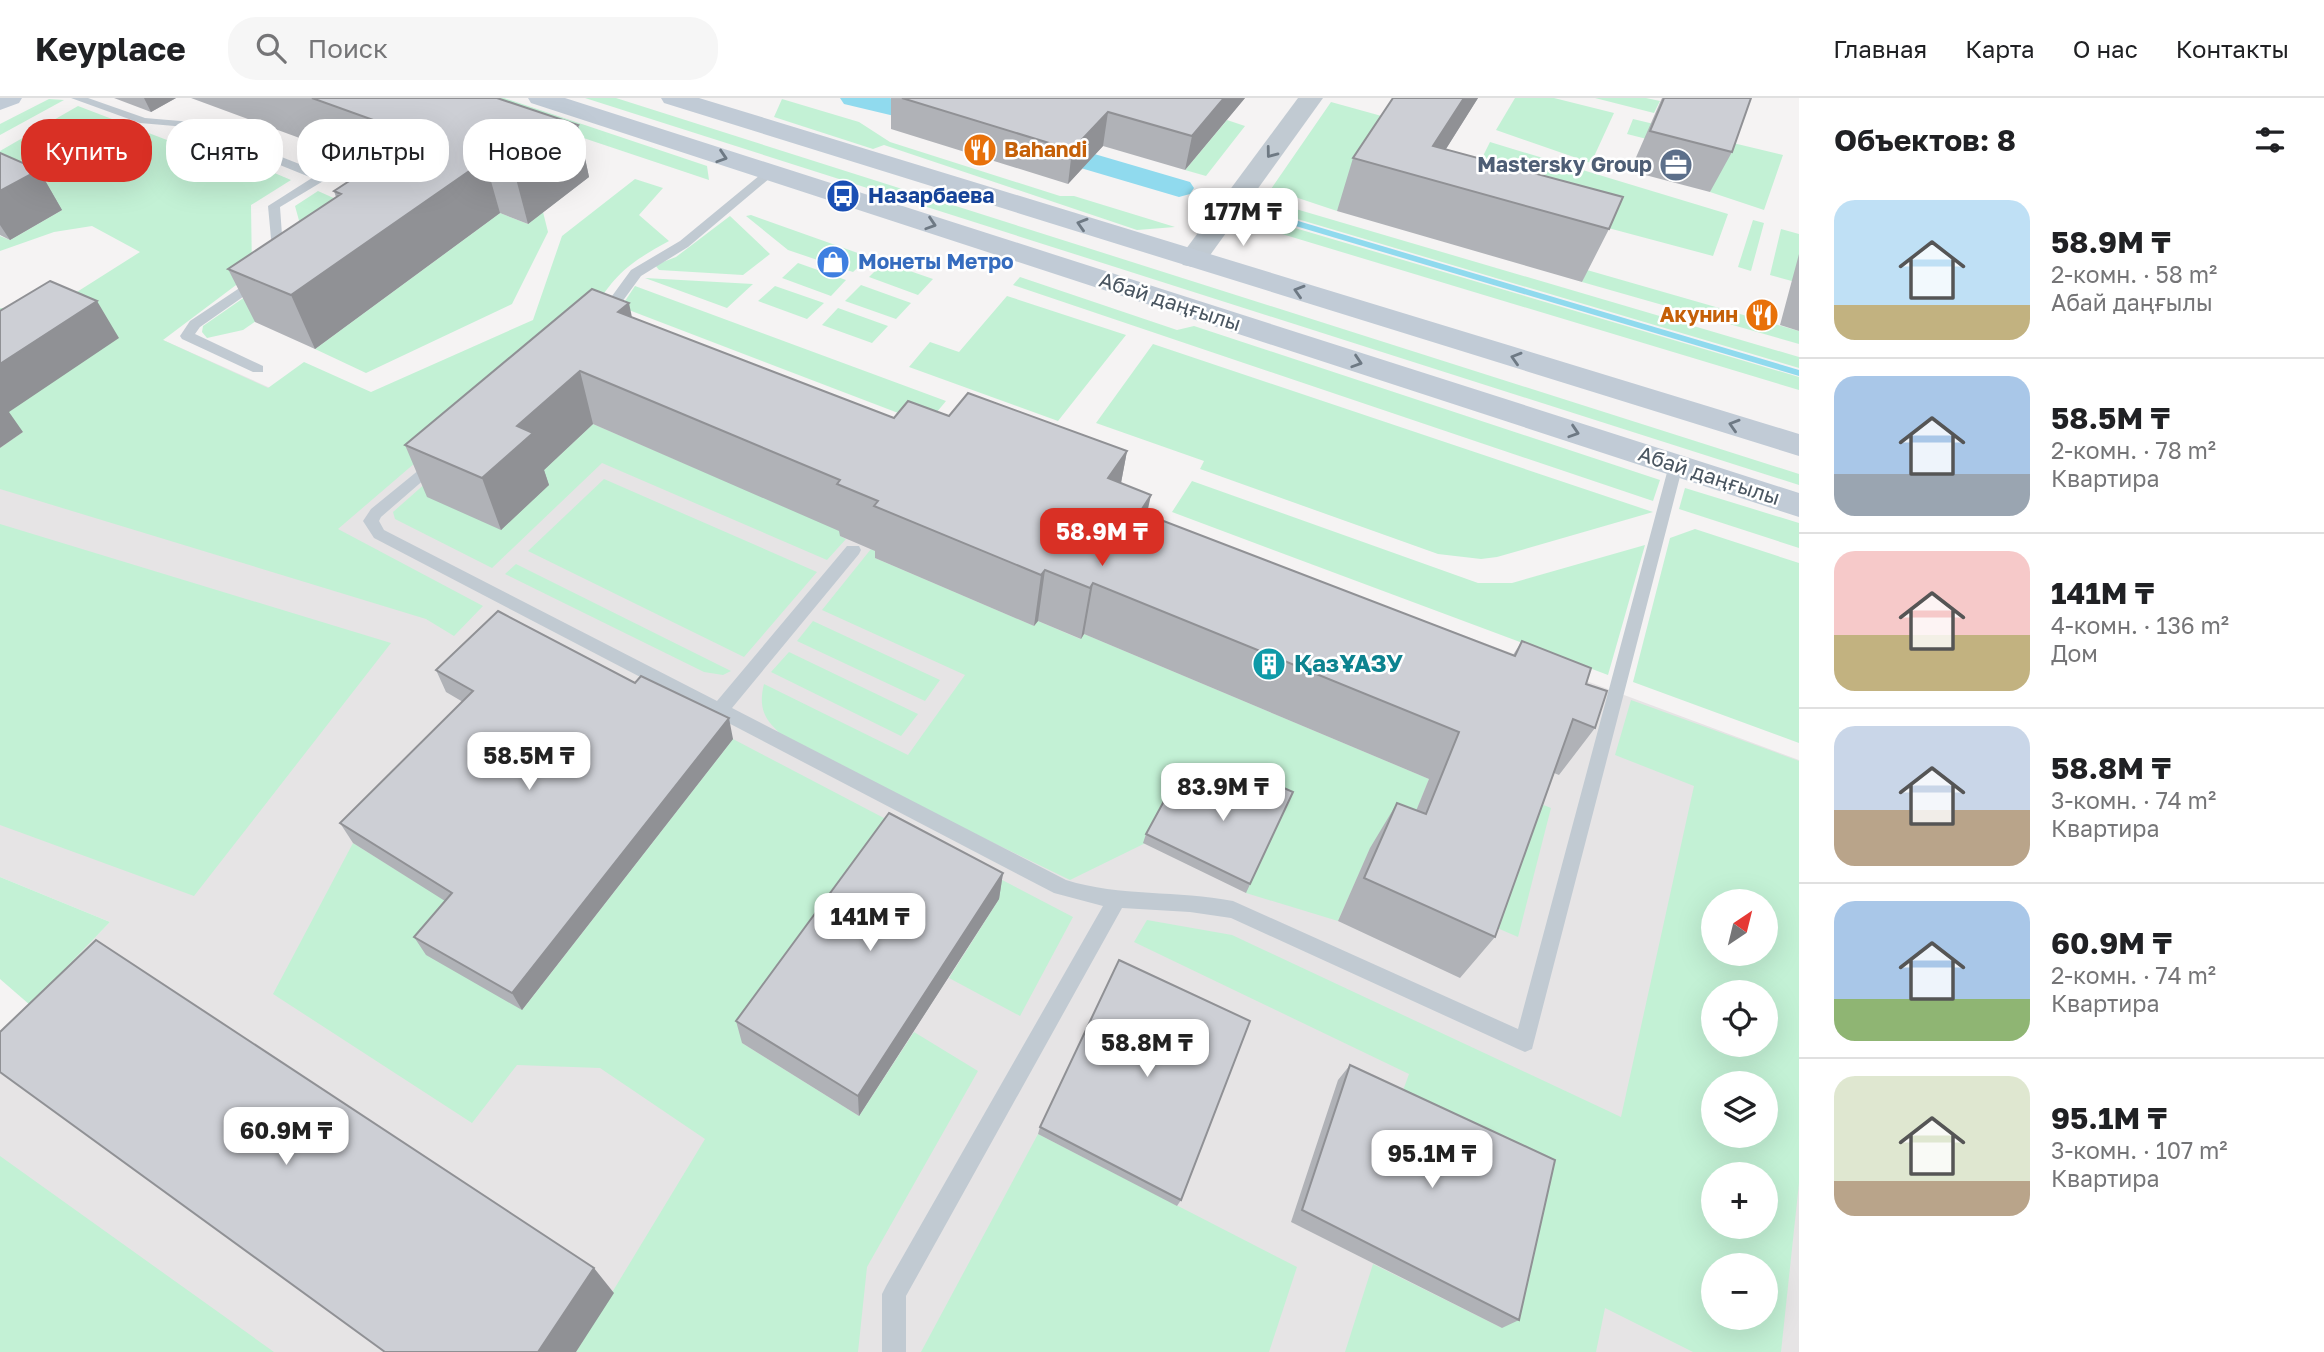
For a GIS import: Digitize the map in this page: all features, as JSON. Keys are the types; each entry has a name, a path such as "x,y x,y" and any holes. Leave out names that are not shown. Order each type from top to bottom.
{"main road":[{"path":"0,103 10,98"},
{"name":"Абай даңғылы","path":"540,98 1799,505"},
{"name":"Абай даңғылы","path":"673,98 1799,446"}],"street":[{"path":"1193,259 1311,98"}],"lane":[{"path":"77,98 144,121 188,124 321,177 274,206 279,259 277,265 189,330 187,336 192,341 258,369"},
{"path":"590,330 610,310 636,273 684,244 770,173"},
{"path":"447,452 376,513 371,521 379,534 1061,887 1086,897 1204,902 1233,910 1525,1042 1676,465"},
{"path":"720,710 853,550"},
{"path":"894,1352 894,1294 1117,899"}],"shaded area":[{"path":"592,311 1799,760 1799,1352 0,1352 0,1036 110,922 0,877 0,448 23,432 0,418 134,327 420,455"}],"green space":[{"path":"464,98 504,98 567,119 527,119"},
{"path":"585,98 616,98 1799,474 1799,485"},
{"path":"1515,98 1554,98 1614,113 1591,163 1496,130"},
{"path":"1595,98 1646,98 1660,101 1654,113"},
{"path":"49,99 64,100 29,119 21,119 21,124 0,135 0,124"},
{"path":"782,99 859,122 890,142 1060,196 1074,196 1175,227 1137,230 884,145 873,149 774,117"},
{"path":"1331,102 1396,120 1337,211 1271,189"},
{"path":"78,106 112,119 55,119"},
{"path":"1633,119 1783,155 1764,210 1710,192 1722,158 1627,134"},
{"path":"1227,120 1245,126 1206,176 1185,170"},
{"path":"586,125 707,166 709,180 586,139"},
{"path":"152,134 166,140 166,182 283,182 283,177 291,180 251,205 252,273 163,340 268,388 304,362 371,392 533,320 562,236 635,179 663,188 639,215 669,241 625,270 592,311 338,529 483,606 454,636 426,619 0,489 0,448 23,432 0,420 0,308 50,309 140,252 92,226 54,232 0,251 0,236 10,240 62,210 0,182 0,151 21,139 21,182 152,182"},
{"path":"1490,142 1728,214 1713,256 1466,190"},
{"path":"318,191 367,213 362,247 243,330 207,338 202,332 203,326 308,253 295,206"},
{"path":"1289,207 1799,357 1799,368 1284,215"},
{"path":"543,212 548,232 512,304 366,373 315,349 500,213 528,224"},
{"path":"751,215 869,257 853,272 788,250 746,216"},
{"path":"730,216 770,254 743,275 659,270 655,265 676,257"},
{"path":"1753,220 1764,223 1751,271 1738,267"},
{"path":"1278,223 1799,377 1799,390 1272,231"},
{"path":"1781,229 1799,234 1799,283 1770,275"},
{"path":"884,262 933,279 918,295 869,277"},
{"path":"798,263 846,280 831,296 782,278"},
{"path":"1587,270 1799,331 1799,344 1582,282"},
{"path":"1020,277 1177,330 1194,326 1660,480 1653,501 1013,285"},
{"path":"645,278 753,284 727,308"},
{"path":"861,285 911,303 896,319 845,301"},
{"path":"635,286 946,401 927,424 621,307"},
{"path":"775,286 824,303 807,319 758,301"},
{"path":"1007,296 1126,335 1058,421 909,367 930,342 959,352"},
{"path":"838,308 888,326 872,343 822,325"},
{"path":"1153,344 1653,512 1497,557 1481,559 1438,554 1200,469 1204,461 1096,423"},
{"path":"556,368 534,479 593,424 843,532 840,536 846,539 827,560 602,463 492,568 395,519 393,512"},
{"path":"604,479 817,572 744,657 528,551"},
{"path":"1192,481 1478,583 1512,583 1645,545 1608,675 1172,512"},
{"path":"1685,488 1799,523 1799,548 1679,509"},
{"path":"0,524 391,643 194,896 0,825"},
{"path":"1695,529 1799,563 1799,743 1633,682 1670,538"},
{"path":"871,549 879,553 875,558 1034,626 1038,621 1080,639 1084,634 1429,779 1397,859 1370,849 1338,921 1246,893 1217,808 1070,880 793,745 767,719 762,704 764,684 908,755 965,675 822,610"},
{"path":"516,564 731,671 723,675 704,672 505,574"},
{"path":"813,621 940,680 925,701 797,641"},
{"path":"789,652 918,714 901,736 771,672"},
{"path":"647,698 427,955 523,1009 733,739 1073,917 1020,1016 949,978 999,899 742,1043 859,1116 914,1032 978,1071 867,1267 858,1352 576,1352 705,1139 600,1068 517,1065 472,1123 273,994 353,843 417,883"},
{"path":"1631,700 1799,761 1799,1183 1781,1352 1693,1352 1605,1308 1596,1352 1345,1352 1373,1264 1502,1328 1397,1107 1409,1074 1134,942 1147,920 1232,935 1621,1117 1694,786 1615,755"},
{"path":"1526,798 1551,808 1518,937 1481,921"},
{"path":"0,877 110,922 30,1005 0,979"},
{"path":"1038,1134 1297,1267 1269,1352 921,1352"},
{"path":"0,1156 274,1352 0,1352"}],"building":[{"path":"312,98 497,98 560,119 463,119 463,175 291,295 228,269 341,194 334,191 348,182 449,182 449,119 371,119"},
{"path":"902,98 1224,98 1192,136 1108,112 1072,150"},
{"path":"1393,98 1464,98 1433,146 1623,197 1609,229 1353,158"},
{"path":"1664,98 1751,98 1732,152 1650,131"},
{"path":"0,153 21,162 21,180 0,191"},
{"path":"50,281 97,301 0,364 0,311"},
{"path":"592,289 629,303 618,312 894,418 908,401 949,416 968,393 1127,451 1108,478 1151,495 1140,512 1515,656 1522,641 1591,668 1586,684 1607,691 1595,728 1573,719 1495,937 1364,878 1397,803 1426,814 1459,732 1093,583 1090,588 1045,570 1041,575 874,506 878,501 837,484 840,480 580,371 517,426 533,433 482,478 405,445"},
{"path":"498,611 635,683 641,676 729,718 512,993 414,937 452,893 340,823 473,691 436,670"},
{"path":"1236,767 1293,792 1250,884 1146,834 1176,779 1221,799"},
{"path":"889,813 1003,873 858,1096 736,1021"},
{"path":"96,940 594,1268 538,1352 385,1352 0,1072 0,1032"},
{"path":"1119,960 1250,1021 1181,1200 1040,1127"},
{"path":"1350,1065 1555,1160 1519,1320 1302,1210"}],"waterway":[{"path":"854,98 949,120"},
{"path":"1033,145 1179,188"},
{"path":"1275,217 1799,373"}],"place":[{"name":"Bahandi","path":"980,150"},
{"name":"Mastersky Group","path":"1676,165"},
{"name":"Назарбаева","path":"843,196"},
{"name":"Монеты Метро","path":"833,262"},
{"name":"Акунин","path":"1762,315"},
{"name":"ҚазҰАЗУ","path":"1269,664"}]}
